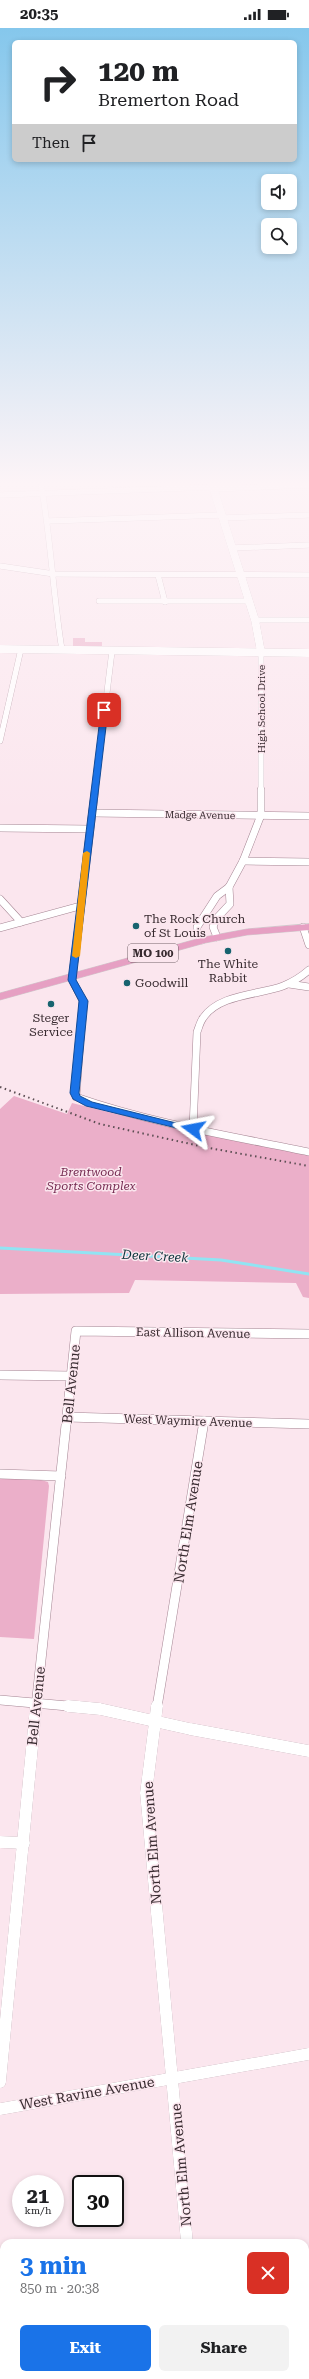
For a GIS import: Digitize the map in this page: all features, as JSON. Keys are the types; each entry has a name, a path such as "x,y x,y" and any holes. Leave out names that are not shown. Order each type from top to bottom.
{"main road":[{"name":"MO 100","path":"0,997 202,940 306,927"}],"street":[{"path":"55,594 56,612 62,650"},
{"path":"163,594 165,602"},
{"name":"High School Drive","path":"202,940 197,932 197,927 217,896 229,887 243,861 261,815 262,652 255,620 247,594"},
{"path":"99,601 249,602"},
{"path":"255,620 309,620"},
{"path":"0,649 309,653"},
{"path":"0,740 21,649"},
{"path":"112,650 80,906 74,976 72,982 84,1001 76,1097 112,1110 193,1129 309,1152"},
{"name":"Madge Avenue","path":"92,813 309,816"},
{"path":"0,828 90,829"},
{"path":"243,861 309,862"},
{"name":"High School Drive","path":"217,937 212,930 212,925 230,904 229,887"},
{"path":"0,899 21,922"},
{"path":"0,928 80,906"},
{"path":"306,927 309,945"},
{"path":"193,1129 197,1032 201,1018 213,1009 232,1000 289,984 309,970"},
{"path":"289,984 309,987"},
{"name":"East Allison Avenue","path":"76,1331 309,1334"},
{"name":"Bell Avenue","path":"0,2082 4,1985 24,1843 36,1702 76,1331"},
{"path":"0,1375 71,1376"},
{"name":"West Waymire Avenue","path":"67,1417 309,1424"},
{"name":"North Elm Avenue","path":"187,2239 146,1793 155,1721 204,1421"},
{"path":"0,1474 60,1476"},
{"path":"0,1700 36,1702 100,1709 309,1751"},
{"path":"0,1842 24,1843"},
{"name":"West Ravine Avenue","path":"0,2109 309,2054"}],"green space":[{"path":"73,638 85,638 85,642 102,642 102,646 73,646"},
{"name":"Brentwood Sports Complex","path":"14,1096 67,1114 72,1103 161,1125 309,1153 309,1298 303,1297 296,1283 135,1280 129,1293 0,1294 0,1109"},
{"path":"0,1478 41,1480 48,1482 49,1486 34,1639 0,1637"}],"waterway":[{"name":"Deer Creek","path":"0,1248 221,1260 309,1274"}],"railway":[{"path":"0,1087 100,1124 209,1148 309,1166"}],"slow traffic":[{"path":"76,956 87,853"}],"place":[{"name":"The Rock Church of St Louis","path":"136,926"},
{"name":"The White Rabbit","path":"228,951"},
{"name":"Goodwill","path":"127,983"},
{"name":"Steger Service","path":"51,1004"}],"route":[{"path":"104,710 80,908 75,971 72,980 84,1001 75,1093 76,1097 89,1104 193,1129"}]}
